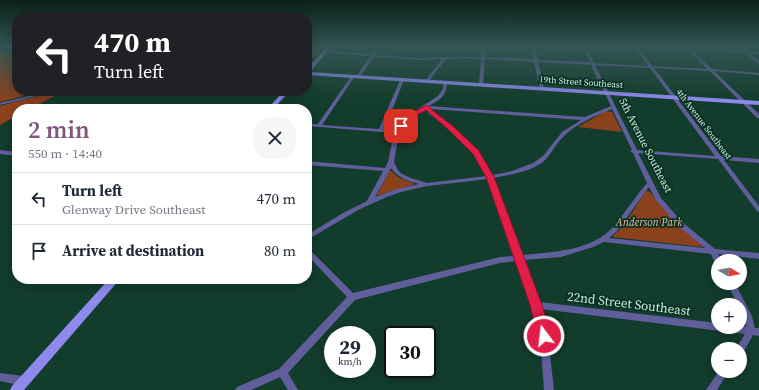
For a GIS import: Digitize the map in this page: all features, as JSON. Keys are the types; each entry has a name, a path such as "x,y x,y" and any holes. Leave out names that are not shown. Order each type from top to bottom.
{"main road":[{"name":"19th Street Southeast","path":"312,73 355,77 759,103"},
{"path":"275,104 282,96"},
{"path":"16,390 111,284"}],"street":[{"path":"319,126 365,64"},
{"path":"427,81 440,64"},
{"path":"481,85 482,64"},
{"path":"537,64 542,89"},
{"name":"5th Avenue Southeast","path":"592,64 649,184 658,199 668,211 714,254"},
{"path":"596,64 759,74"},
{"name":"4th Avenue Southeast","path":"649,64 759,210"},
{"path":"705,64 759,117"},
{"path":"381,131 402,80"},
{"path":"369,202 391,162 397,132 406,120 427,107 442,95 445,83"},
{"path":"0,104 32,96"},
{"path":"427,107 587,119"},
{"path":"427,107 430,112 453,129 476,153 490,177 536,305 544,336 548,390"},
{"path":"312,235 356,208 398,191 428,185 490,177 517,171 539,162 547,156 565,133 587,119 613,107"},
{"path":"312,125 397,132"},
{"path":"633,151 759,161"},
{"path":"0,152 12,153"},
{"path":"391,162 397,174 415,182 428,185"},
{"path":"312,163 386,170"},
{"path":"603,240 625,217 649,184"},
{"path":"240,390 282,372 352,297 476,266 519,258 561,254 603,240 759,256"},
{"path":"312,256 352,297"},
{"path":"735,290 755,331 746,342"},
{"name":"22nd Street Southeast","path":"536,305 711,326"},
{"path":"282,372 293,390"},
{"path":"0,377 24,381"},
{"path":"711,390 719,378"}],"green space":[{"path":"0,64 12,64 12,96 23,96 0,102"},
{"path":"40,96 55,96 39,104 12,104 12,119 0,125 0,106"},
{"path":"606,111 612,112 622,132 578,127"},
{"path":"390,170 398,177 415,184 376,196"},
{"name":"Anderson Park","path":"646,191 650,192 673,219 703,247 612,237 624,225"}],"route":[{"path":"401,126 412,115 427,107 437,118 453,129 476,153 490,177 536,305 544,336"}]}
